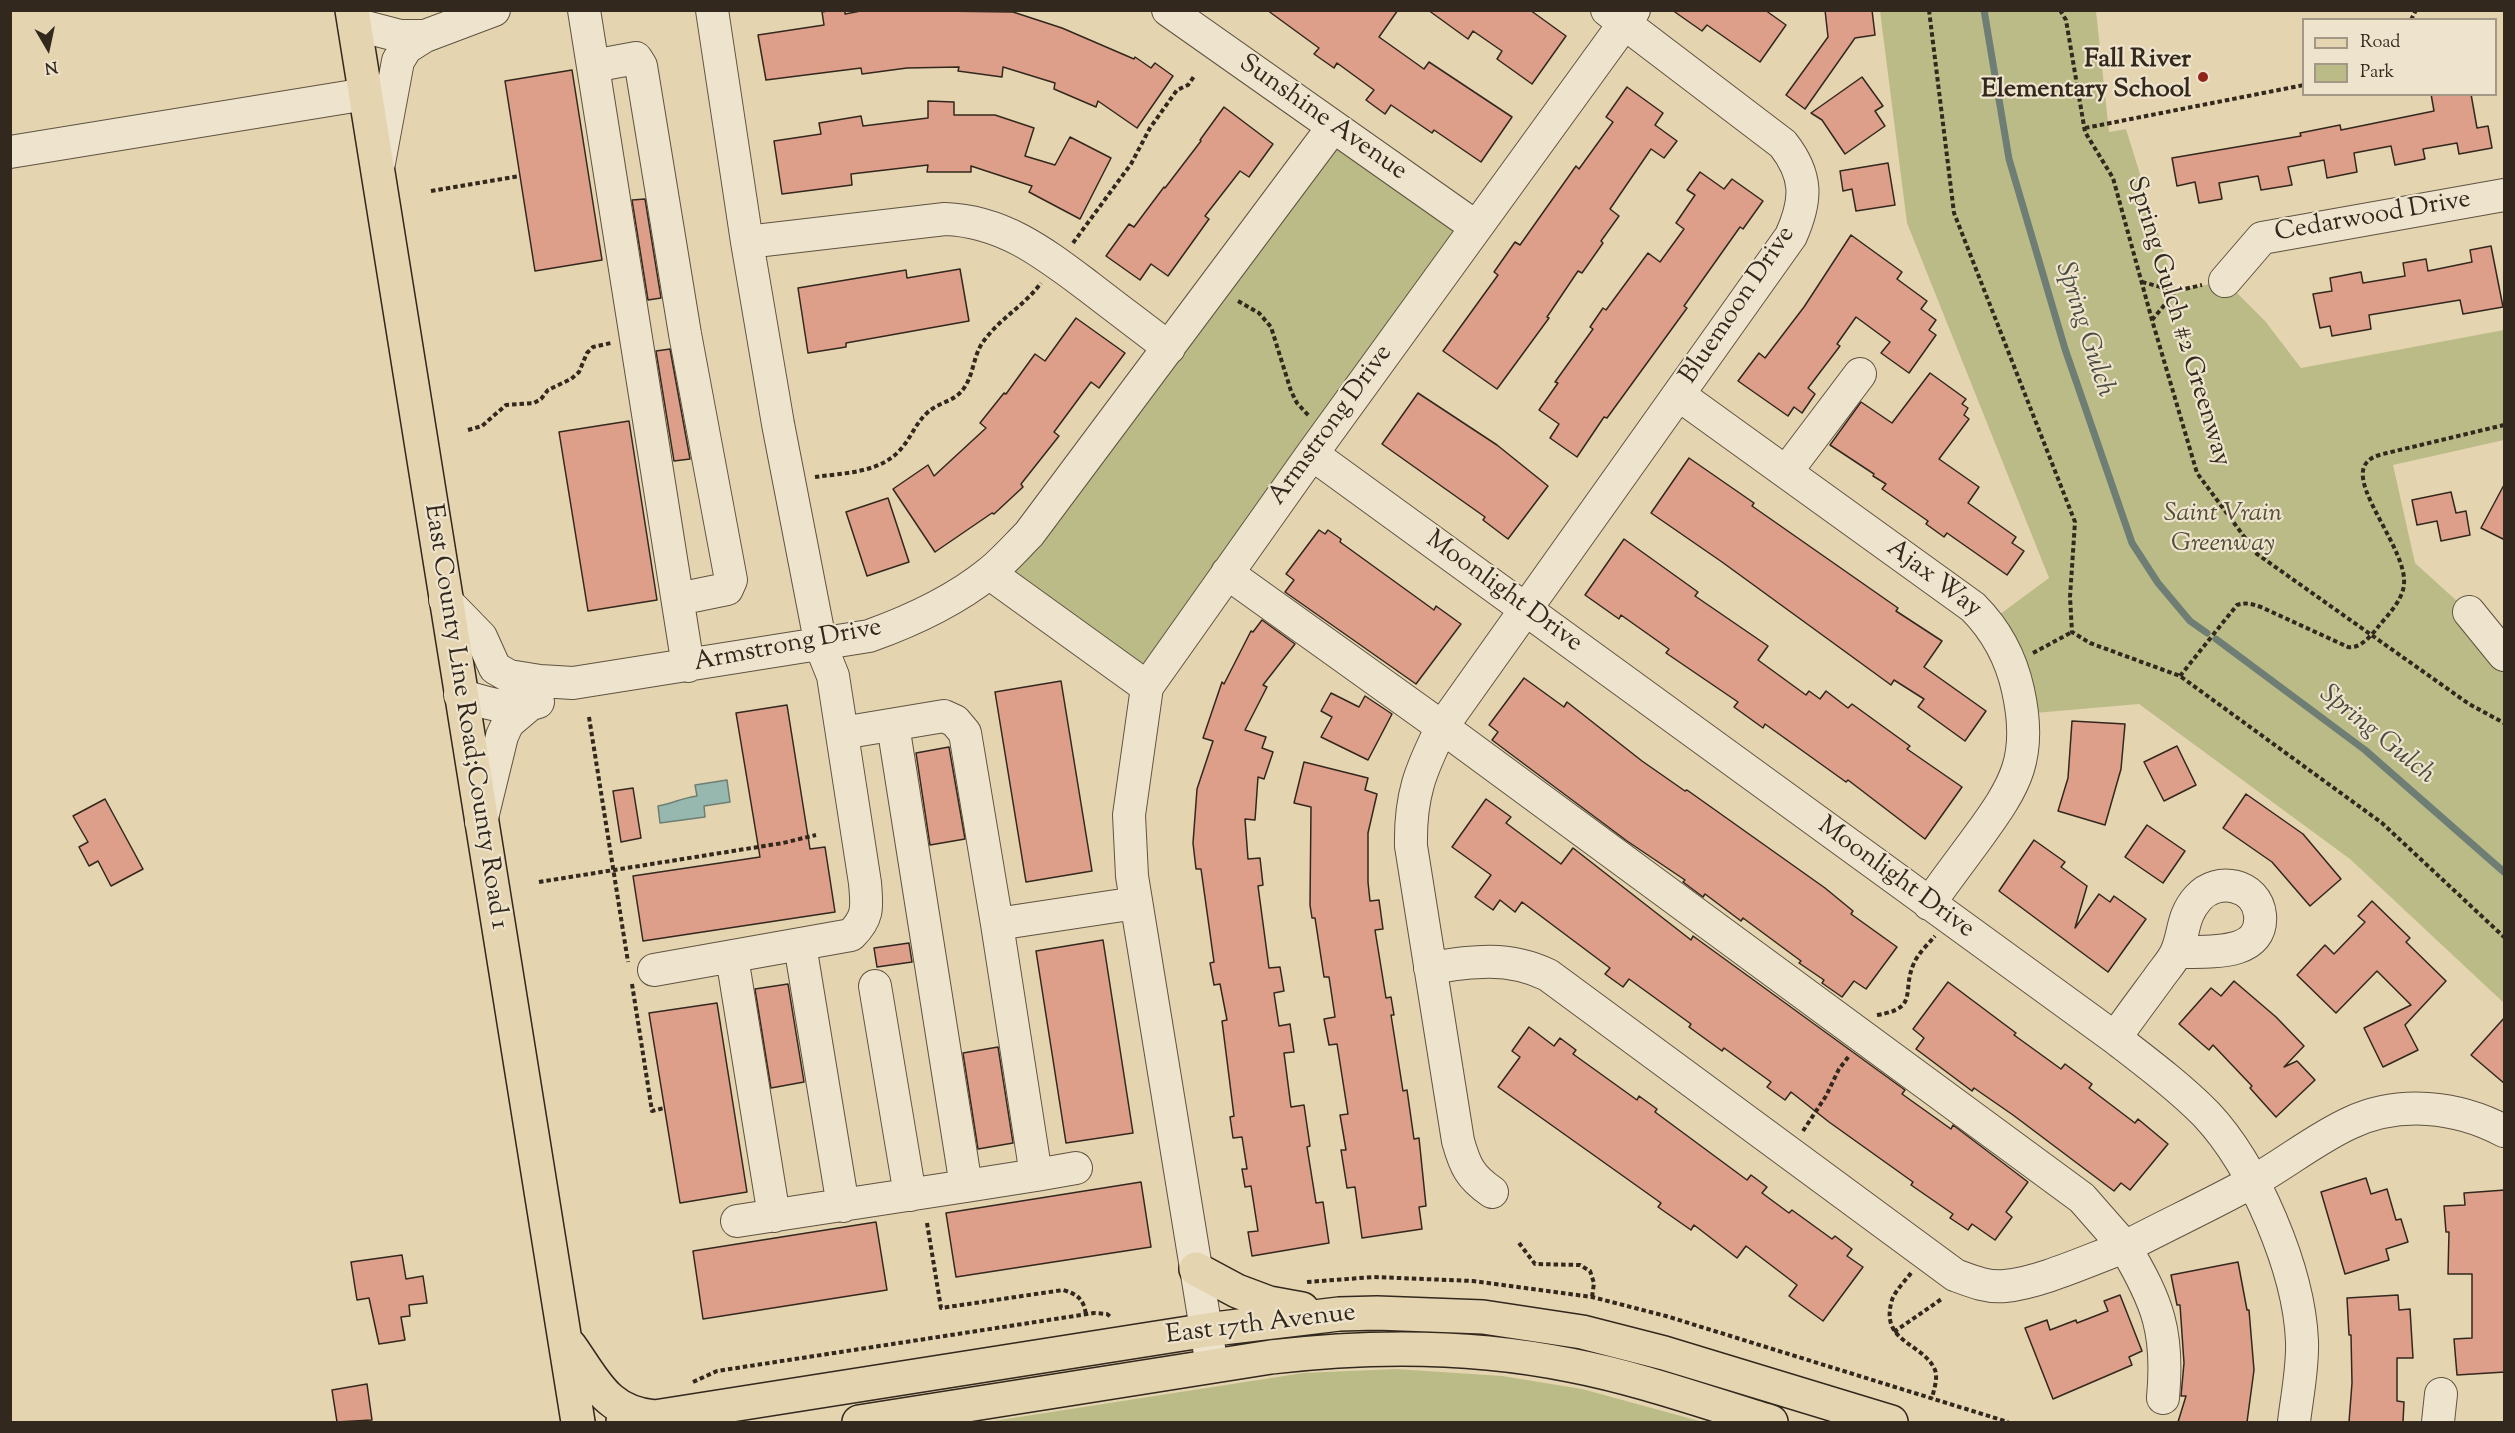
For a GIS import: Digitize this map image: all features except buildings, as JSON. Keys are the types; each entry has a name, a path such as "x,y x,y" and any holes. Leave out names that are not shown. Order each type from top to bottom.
{"main road":[{"name":"East County Line Road;County Road 1","path":"353,17 578,1422"},
{"path":"1196,1269 1237,1291 1269,1303 1339,1314"},
{"name":"East 17th Avenue","path":"623,1422 1206,1330 1339,1314 1377,1313 1466,1316 1582,1332 1664,1353 1891,1422"},
{"path":"564,1339 596,1385 611,1402 637,1415 656,1417"},
{"name":"East 17th Avenue","path":"859,1422 1298,1353 1373,1348 1426,1348 1499,1354 1570,1365 1618,1376 1771,1422"}],"street":[{"path":"584,10 627,334 678,599 688,666"},
{"path":"654,970 851,935 861,925 867,910 865,883 833,676 821,646 778,424 747,242 712,10"},
{"name":"Sunshine Avenue","path":"1168,10 1476,227"},
{"path":"378,166 398,61 406,48 425,36 485,11"},
{"name":"Armstrong Drive","path":"1147,687 1476,227 1622,15"},
{"name":"Bluemoon Drive","path":"1492,1192 1476,1181 1463,1158 1458,1141 1414,868 1411,823 1418,779 1442,727 1791,236 1802,207 1802,181 1797,165 1783,144 1622,15"},
{"path":"353,17 400,36 425,36"},
{"path":"592,66 636,58 641,66 682,317 731,580 726,589 678,599"},
{"path":"10,153 366,94"},
{"name":"Armstrong Drive","path":"445,600 481,637 495,668 509,676 573,683 821,646 869,636 909,622 946,602 989,573 1029,534 1333,127"},
{"name":"Cedarwood Drive","path":"2225,280 2262,238 2505,195"},
{"path":"747,242 945,219 972,221 1015,236 1048,256 1169,348"},
{"path":"627,334 682,317"},
{"path":"1786,472 1860,374"},
{"name":"Ajax Way","path":"1679,395 1973,607 1995,632 2016,681 2024,724 2023,751 2007,798 1929,904"},
{"name":"Moonlight Drive","path":"1312,454 2115,1038 2170,1081 2207,1115 2235,1151 2252,1182 2287,1262 2302,1340 2294,1422"},
{"path":"989,573 1147,687 1129,815 1132,876 1212,1366"},
{"path":"1227,573 1442,727 2082,1198 2106,1222 2125,1247 2155,1303 2161,1323 2165,1371 2163,1398"},
{"path":"2469,612 2497,649 2505,655"},
{"name":"Armstrong Drive","path":"460,695 503,707 528,706 550,698 573,683"},
{"name":"Armstrong Drive","path":"481,822 502,736 508,723 528,706"},
{"path":"842,733 944,717 955,721 965,733 1036,1175"},
{"path":"893,725 966,1186"},
{"path":"997,924 1136,903"},
{"path":"800,945 843,1206"},
{"path":"2115,1038 2177,952"},
{"path":"732,957 774,1216"},
{"path":"1430,968 1485,961 1509,962 1530,967 1548,975 1955,1275 1979,1284 2004,1287 2027,1282 2125,1247 2252,1182 2348,1124 2384,1112 2417,1109 2456,1112 2475,1117 2505,1131"},
{"path":"875,986 910,1195"},
{"path":"736,1221 1076,1168"}],"path":[{"path":"1929,10 1954,213 2074,522 2070,597 2072,632"},
{"name":"Spring Gulch #2 Greenway","path":"2061,10 2066,20 2085,128 2091,144 2114,178 2141,282 2197,473 2257,554 2469,704 2505,723"},
{"path":"1072,244 1131,164 1150,128 1177,90 1188,85 1195,75"},
{"path":"2085,128 2302,85"},
{"path":"431,191 520,176"},
{"path":"815,478 877,466 901,450 916,424 929,410 951,400 963,390 970,378 974,360 983,342 1001,322 1030,299 1047,275"},
{"path":"2141,282 2176,291 2225,280"},
{"path":"2152,320 2176,291"},
{"path":"1238,301 1259,313 1269,324 1274,333 1292,394 1316,423"},
{"path":"468,430 482,426 506,405 534,403 549,390 571,379 579,372 587,353 593,347 627,334"},
{"path":"2180,676 2237,605 2248,603 2348,647 2355,647 2371,635 2400,597 2404,581 2399,558 2366,488 2363,474 2365,465 2372,458 2387,453 2505,425"},
{"path":"2011,665 2072,632"},
{"path":"2072,632 2090,644 2180,676 2382,823 2505,938"},
{"path":"589,717 652,1111 664,1108"},
{"path":"539,882 783,843 816,835"},
{"path":"1870,1016 1895,1012 1903,1006 1914,963 1937,933"},
{"path":"1802,1132 1851,1053"},
{"path":"927,1223 942,1308 1063,1290 1080,1298 1085,1305 1086,1314"},
{"path":"1519,1243 1535,1264 1580,1265 1590,1271 1594,1283 1592,1298"},
{"path":"1911,1273 1892,1298 1889,1316 1894,1332 1908,1346 1928,1359 1936,1372 1936,1384 1932,1398"},
{"path":"1894,1332 1946,1296"},
{"path":"687,1386 717,1371 1086,1314 1107,1314 1115,1320"}],"green space":[{"name":"Saint Vrain Greenway","path":"1880,11 2096,11 2109,132 2126,129 2176,291 2225,281 2265,321 2301,368 2504,330 2504,440 2393,465 2415,563 2469,612 2504,655 2504,1003 2350,859 2139,704 2023,714 1988,623 2049,578 1907,223"},
{"path":"1333,127 1476,227 1147,687 989,573"},
{"path":"1396,1369 1502,1376 1582,1389 1703,1422 987,1422 1303,1373"}],"water":[{"path":"727,780 730,802 704,806 705,817 660,823 658,806 697,796 695,785"}],"waterway":[{"name":"Spring Gulch","path":"1984,10 2009,159 2065,349 2132,543 2158,583 2190,621 2207,633"},
{"name":"Spring Gulch","path":"2216,639 2365,750 2504,872"}],"place":[{"name":"Fall River Elementary School","path":"2203,77"}]}
